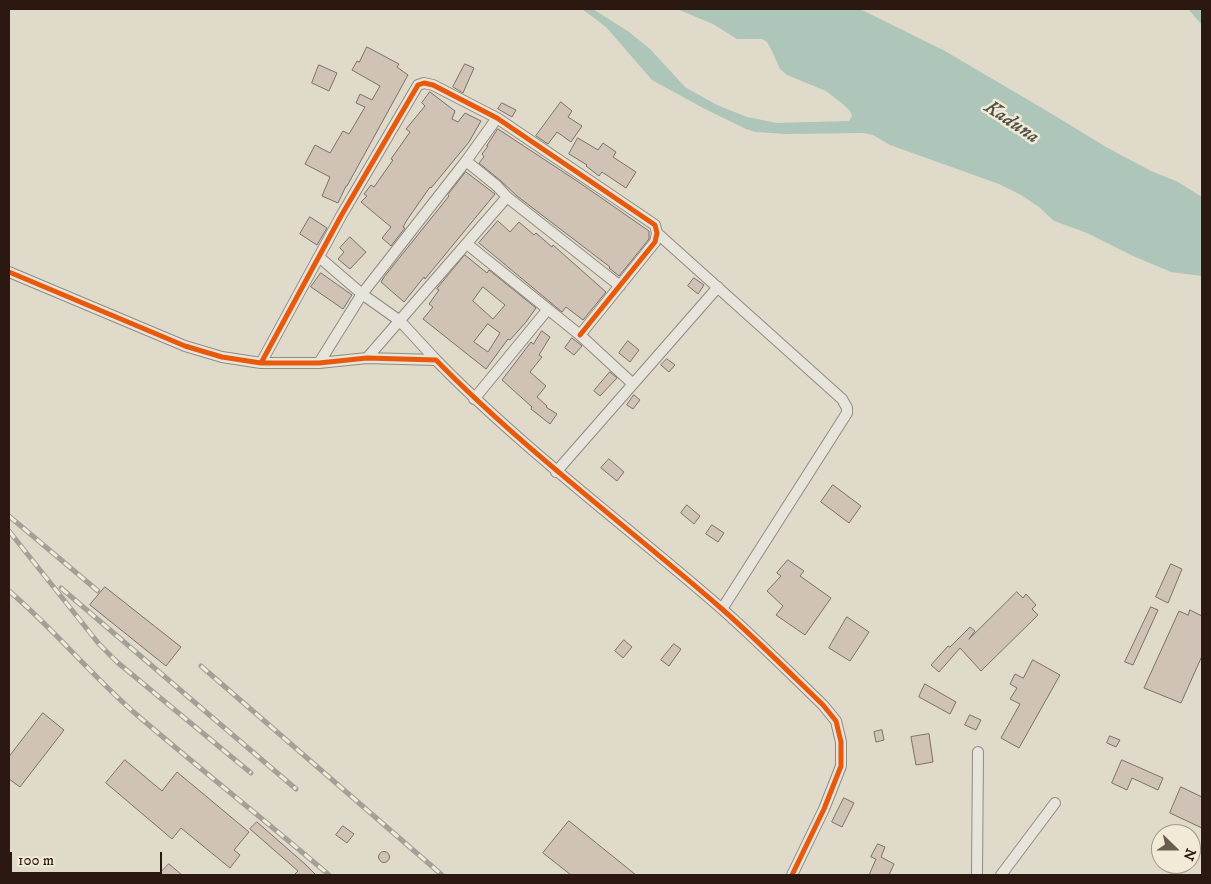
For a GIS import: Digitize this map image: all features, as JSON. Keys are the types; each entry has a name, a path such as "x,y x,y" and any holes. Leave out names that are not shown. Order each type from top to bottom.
{"street":[{"path":"261,363 319,257 418,85 424,83 433,85 497,118 655,225 657,233 655,242 580,335"},
{"path":"319,363 362,294 497,118"},
{"path":"466,160 498,186 507,197 620,286"},
{"path":"367,358 507,197"},
{"path":"657,233 842,399 847,408 847,413 722,609"},
{"path":"467,244 580,335 633,384"},
{"path":"319,257 362,294 400,321 474,399 556,472 722,609 824,705 836,722 841,742 841,766 824,809 792,875"},
{"path":"9,272 185,346 222,357 261,363 319,363 367,358 436,360"},
{"path":"556,472 718,288"},
{"path":"474,399 548,309"},
{"path":"977,875 978,752"},
{"path":"1001,875 1056,803"}],"water":[{"name":"Kaduna","path":"582,9 593,9 629,32 650,49 685,87 717,105 747,117 777,123 849,121 852,116 844,105 826,91 787,75 780,69 767,42 762,39 737,39 713,24 677,9 860,9 945,51 1106,147 1151,171 1178,182 1202,197 1202,276 1171,272 1133,256 1087,233 1054,221 1039,207 999,184 890,145 873,135 863,133 786,134 755,132 746,129 652,80 606,27"},
{"path":"1188,9 1202,9 1202,25"}],"building":[{"path":"367,47 399,64 397,67 408,75 338,203 322,196 330,177 305,164 315,145 330,153 343,131 349,134 365,107 356,103 360,94 372,100 380,86 352,70"},
{"path":"465,64 474,68 463,93 453,87"},
{"path":"319,65 337,73 329,91 312,83"},
{"path":"430,92 455,111 452,119 458,122 465,113 481,121 469,142 430,187 407,220 403,227 405,228 391,246 382,238 391,227 361,202 367,196 364,194 371,185 374,187 393,160 391,159 410,132 406,129 425,106 422,103"},
{"path":"561,102 572,111 568,117 582,126 571,142 557,132 548,144 536,136"},
{"path":"502,103 516,110 512,117 498,109"},
{"path":"498,129 649,231 649,239 619,276 610,267 517,196 479,163 484,157 482,154"},
{"path":"578,138 598,150 603,143 616,152 613,157 636,172 626,188 602,172 599,176 587,165 569,154"},
{"path":"466,172 495,194 404,302 381,282"},
{"path":"310,217 327,228 317,245 300,234"},
{"path":"498,221 510,232 519,222 534,235 536,233 552,247 553,245 606,292 583,320 566,307 562,312 479,243"},
{"path":"350,237 366,252 350,269 338,259 344,252 340,248"},
{"path":"465,255 487,273 489,270 536,308 510,340 508,339 486,369 423,319 433,307 429,304 439,290 437,289","holes":["483,287 505,305 493,319 473,301","488,324 500,333 488,352 474,342"]},
{"path":"321,273 352,295 343,309 311,287"},
{"path":"694,278 704,285 698,294 688,286"},
{"path":"542,331 550,337 539,355 542,357 530,372 546,386 537,397 546,407 557,414 550,424 531,409 532,407 502,380 531,342 533,344"},
{"path":"572,338 582,346 574,355 565,348"},
{"path":"628,341 639,350 630,362 619,353"},
{"path":"667,359 675,365 669,372 661,365"},
{"path":"610,372 617,378 600,396 594,391"},
{"path":"634,395 640,400 633,409 627,405"},
{"path":"609,459 624,472 617,481 601,468"},
{"path":"833,485 861,506 849,523 821,502"},
{"path":"687,505 700,516 694,524 681,513"},
{"path":"712,525 724,533 718,542 706,534"},
{"path":"788,560 804,571 800,576 831,598 805,635 776,615 783,606 767,591 781,576 777,573"},
{"path":"1171,564 1182,569 1168,603 1156,597"},
{"path":"105,587 181,647 166,666 90,605"},
{"path":"1017,592 1023,598 1026,594 1036,605 1032,609 1038,615 981,671 960,648 939,672 931,665 948,646 950,647 970,627 975,631 969,639"},
{"path":"1151,607 1158,610 1133,665 1125,662"},
{"path":"1190,610 1202,616 1202,656 1181,703 1144,688 1179,611 1188,615"},
{"path":"847,617 869,632 850,661 829,648"},
{"path":"624,640 632,647 623,658 615,651"},
{"path":"674,644 681,649 669,666 661,660"},
{"path":"1033,660 1060,675 1019,748 1001,738 1020,704 1010,699 1017,688 1010,684 1015,674 1023,678"},
{"path":"925,684 956,702 950,714 919,697"},
{"path":"43,713 64,730 20,787 9,779 9,757"},
{"path":"970,715 981,720 976,730 965,725"},
{"path":"882,730 884,740 876,742 874,732"},
{"path":"929,734 933,762 916,765 911,737"},
{"path":"1110,736 1120,740 1116,747 1107,743"},
{"path":"125,760 162,791 177,772 249,832 234,850 240,855 230,868 181,828 172,839 106,783"},
{"path":"1122,760 1163,778 1158,790 1132,778 1127,790 1112,783"},
{"path":"1181,787 1202,797 1202,828 1201,824 1193,824 1170,813"},
{"path":"844,798 854,803 842,827 832,822"},
{"path":"569,821 636,875 571,875 543,853"},
{"path":"257,822 316,875 294,875 298,871 250,829"},
{"path":"343,826 354,834 347,843 336,835"},
{"path":"878,844 885,847 881,857 894,864 889,875 869,875 876,859 871,857"},
{"path":"384,851 390,857 384,863 378,857"},
{"path":"169,864 182,875 158,875"}],"railway":[{"path":"9,516 98,591"},
{"path":"9,531 99,644 117,662 251,773"},
{"path":"61,588 296,789"},
{"path":"9,591 137,715 329,875"},
{"path":"201,666 442,875"}],"cycle path":[{"path":"261,363 341,216 418,85 424,83 433,85 497,118 655,225 657,233 655,242 580,335"},
{"path":"9,272 185,346 222,357 261,363 319,363 367,358 436,360 505,426 735,621 823,705 836,721 841,742 841,766 824,809 792,875"}]}
